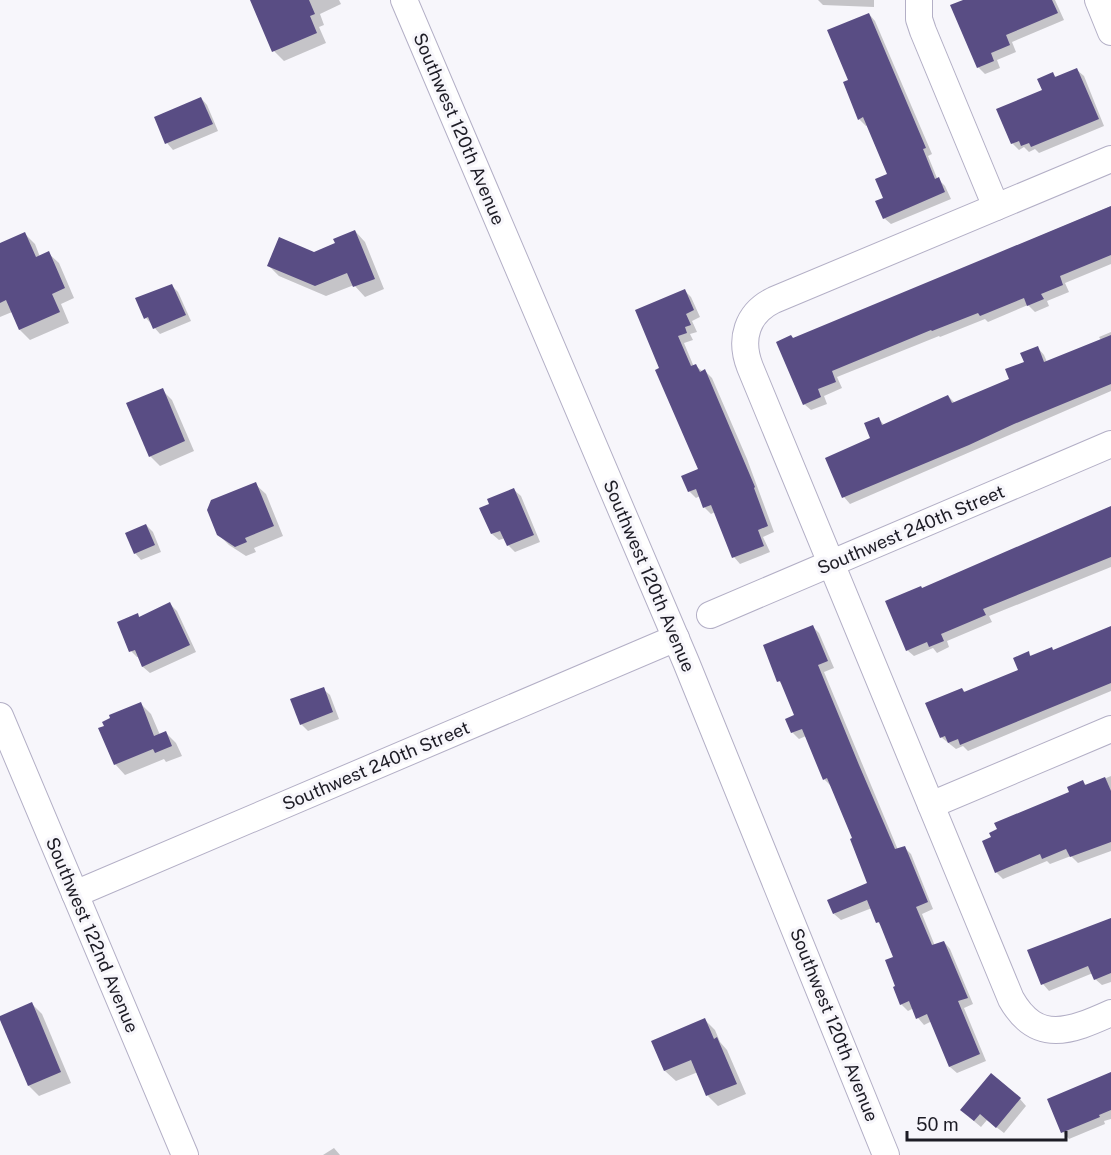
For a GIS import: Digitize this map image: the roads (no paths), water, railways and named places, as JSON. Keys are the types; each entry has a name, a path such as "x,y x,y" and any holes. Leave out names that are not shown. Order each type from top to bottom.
{"street":[{"name":"Southwest 120th Avenue","path":"404,0 676,638 886,1155"},
{"path":"919,0 919,19 923,31 996,207"},
{"path":"1098,0 1111,32"},
{"path":"1111,159 774,300 761,308 753,317 748,325 744,344 746,358 1006,988 1022,1016 1039,1027 1058,1031 1075,1028 1111,1013"},
{"name":"Southwest 240th Street","path":"710,615 1111,444"},
{"name":"Southwest 240th Street","path":"75,894 676,638"},
{"name":"Southwest 122nd Avenue","path":"0,716 184,1155"},
{"path":"931,805 1111,729"}]}
